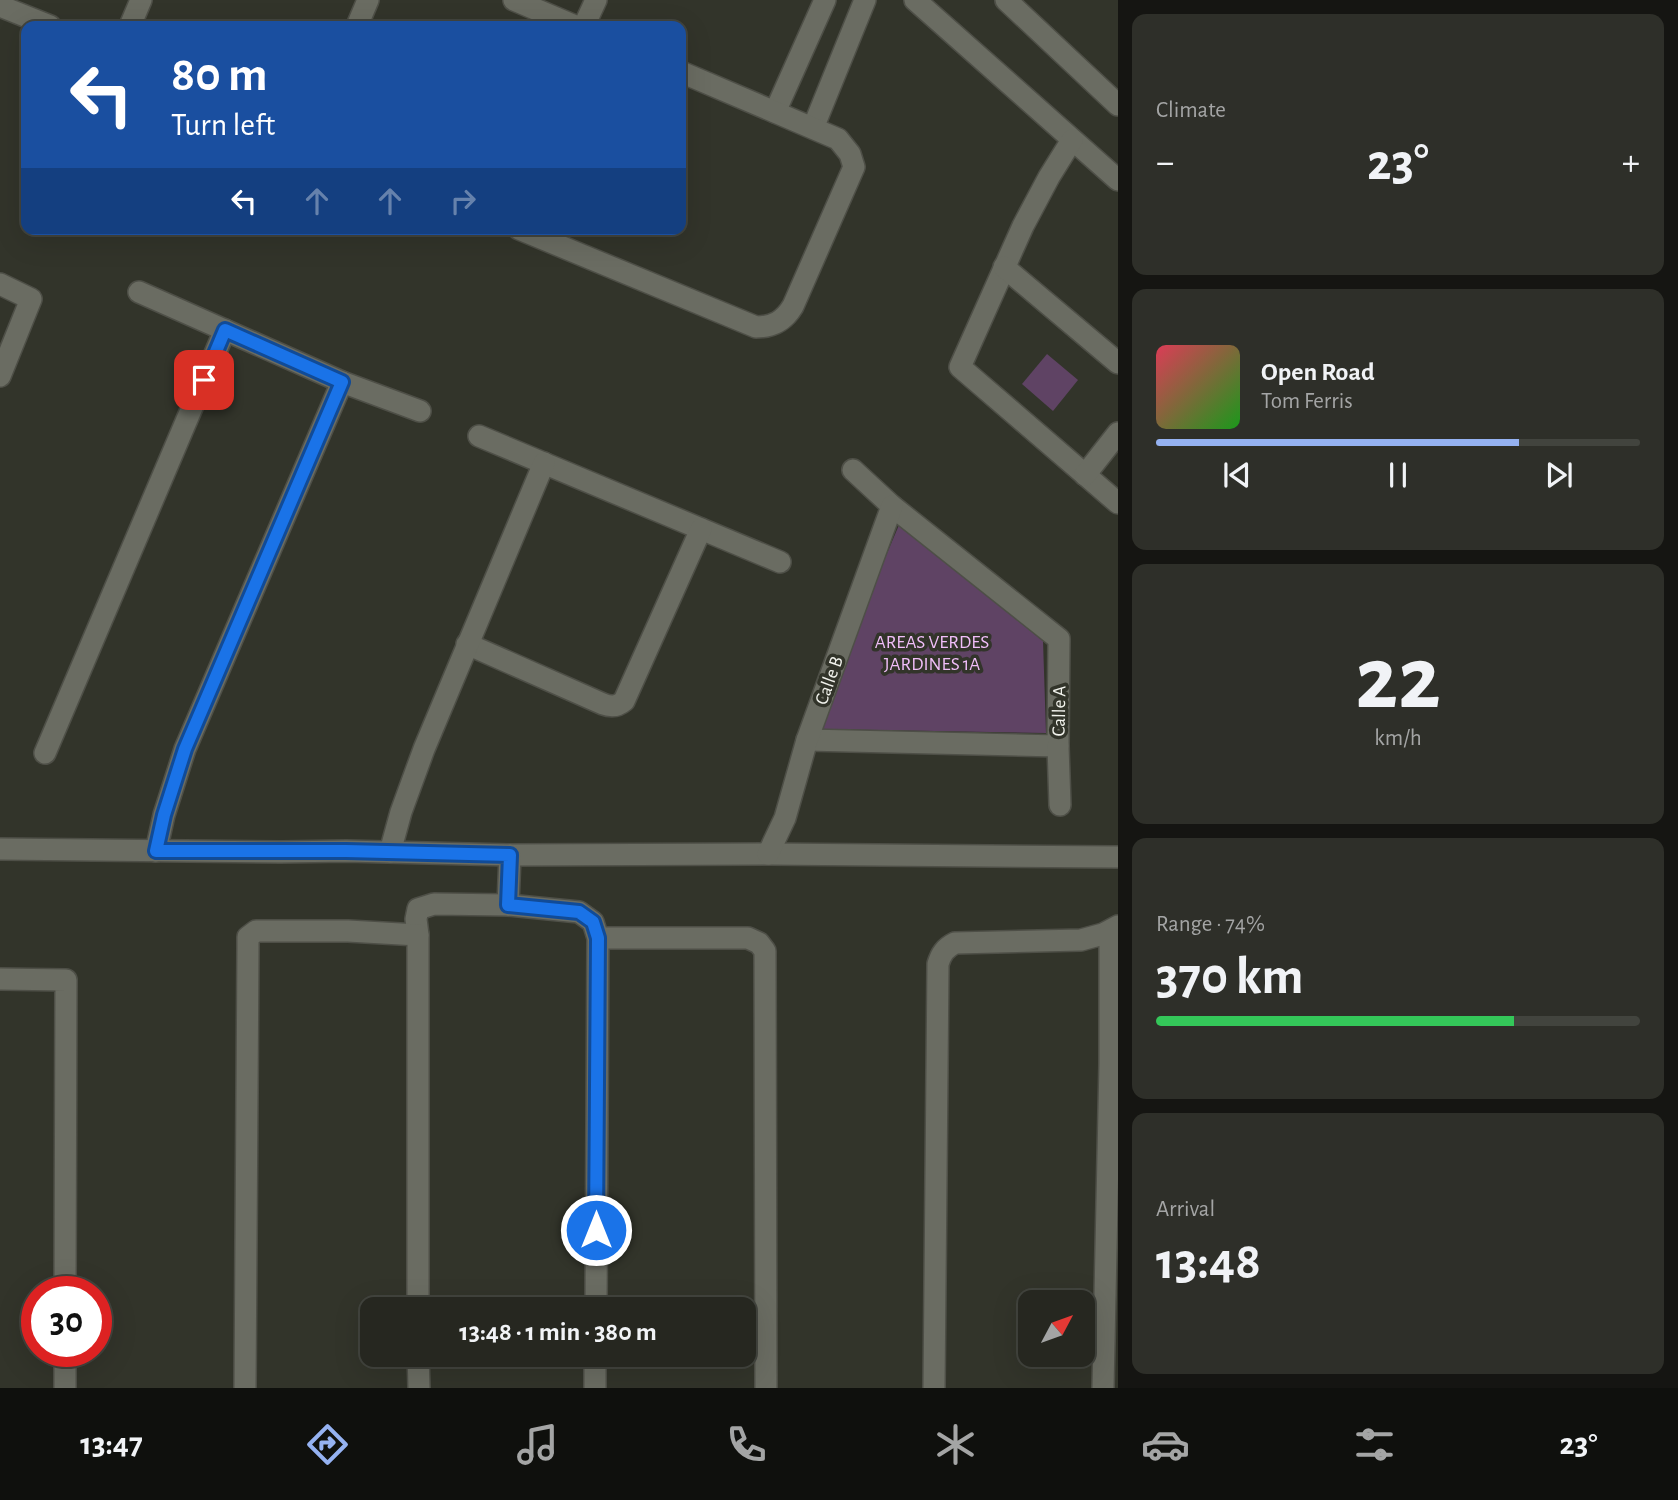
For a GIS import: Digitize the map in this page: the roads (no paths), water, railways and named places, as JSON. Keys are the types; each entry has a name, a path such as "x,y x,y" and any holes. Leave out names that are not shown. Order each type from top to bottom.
{"street":[{"path":"132,21 141,0"},
{"path":"359,21 368,0"},
{"path":"514,0 563,21"},
{"path":"586,21 596,0"},
{"path":"775,112 825,0"},
{"path":"813,128 865,0"},
{"path":"915,0 1118,180"},
{"path":"1006,0 1118,105"},
{"path":"0,6 38,21"},
{"path":"534,235 756,327 775,324 789,313 854,167 850,154 838,139 686,74"},
{"path":"1072,140 1029,214 960,367 1118,503"},
{"path":"1004,267 1118,363"},
{"path":"0,284 31,299 0,376"},
{"path":"139,292 342,382 420,411"},
{"path":"45,753 225,330"},
{"path":"156,851 164,815 185,749 342,382"},
{"path":"1084,475 1118,433"},
{"path":"478,436 780,562"},
{"path":"390,852 424,749 544,463"},
{"path":"853,470 892,506"},
{"name":"Calle B","path":"768,854 785,818 807,740 892,506"},
{"name":"Calle A","path":"807,740 1058,746 1059,639 892,506"},
{"path":"467,644 603,704 620,704 624,701 701,529"},
{"path":"1058,746 1060,805"},
{"path":"0,849 510,855 1118,856"},
{"path":"508,905 510,855"},
{"path":"418,1297 416,919 418,909 434,904 508,905 579,912 593,922 598,938 596,1297"},
{"path":"934,1388 940,957 944,950 955,943 1081,940 1114,928 1103,1388"},
{"path":"245,1388 248,937 256,931 348,931 418,935"},
{"path":"598,938 748,937 759,943 765,951 766,1388"},
{"path":"0,979 66,980 65,1276"},
{"path":"65,1367 65,1388"},
{"path":"418,1367 419,1388"},
{"path":"595,1367 595,1388"}],"park label":[{"name":"AREAS VERDES JARDINES 1A","path":"932,652"}]}
